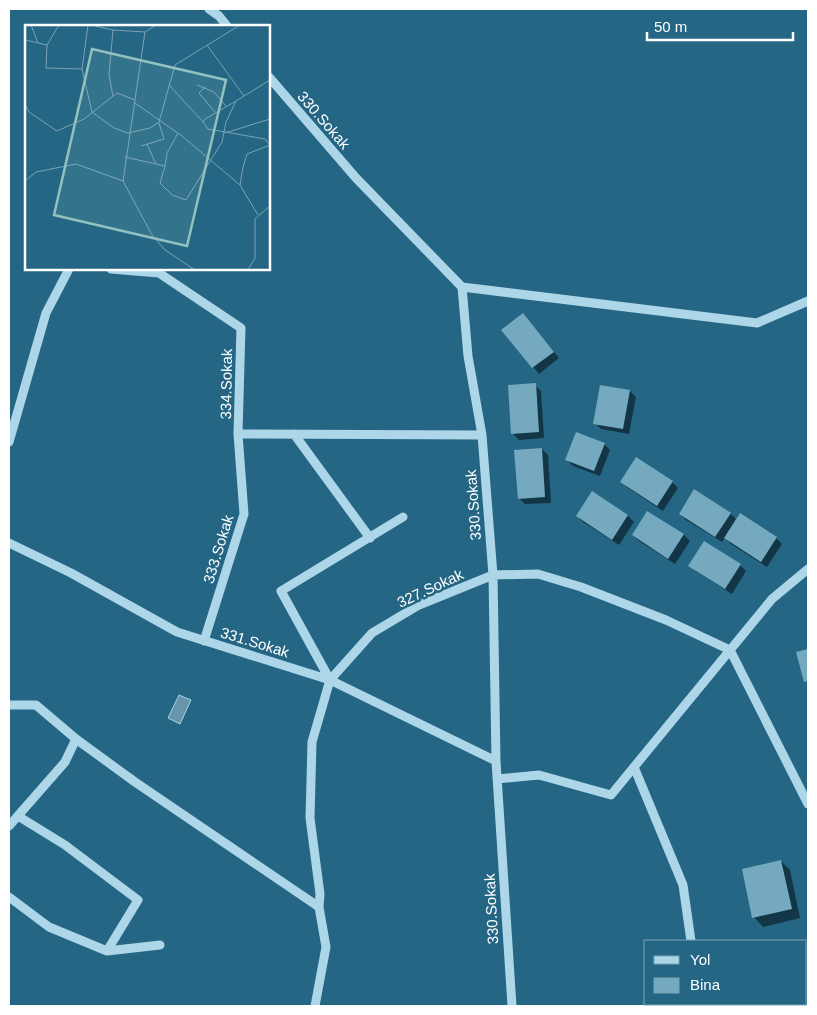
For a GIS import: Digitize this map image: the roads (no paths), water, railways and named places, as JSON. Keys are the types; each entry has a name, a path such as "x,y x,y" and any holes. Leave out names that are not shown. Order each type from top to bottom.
{"street":[{"path":"209,9 219,16 226,25"},
{"name":"330.Sokak","path":"270,78 356,178 462,287 468,356 482,434 493,576 496,761 512,1006"},
{"path":"9,442 46,313 69,270"},
{"name":"334.Sokak","path":"123,270 159,273 241,328 238,434 482,434"},
{"path":"462,287 757,323 808,301"},
{"name":"333.Sokak","path":"204,641 244,514 238,434"},
{"path":"294,434 370,538"},
{"path":"330,680 281,591 403,517"},
{"name":"331.Sokak","path":"9,543 72,573 177,632 330,680 496,761"},
{"path":"498,779 539,775 611,795 772,599 808,569"},
{"name":"327.Sokak","path":"315,1006 326,947 319,907 320,894 310,818 312,742 330,680 372,634 419,605 493,576 538,574 581,587 666,620 730,650"},
{"path":"730,650 808,804"},
{"path":"9,705 36,705 76,739 135,782 319,907"},
{"path":"9,826 65,762 76,739"},
{"path":"634,768 683,886 691,940"},
{"path":"18,816 65,845 138,900 107,950"},
{"path":"9,897 49,927 107,950 160,946"}],"water":[{"path":"179,695 191,700 180,724 168,718"}]}
